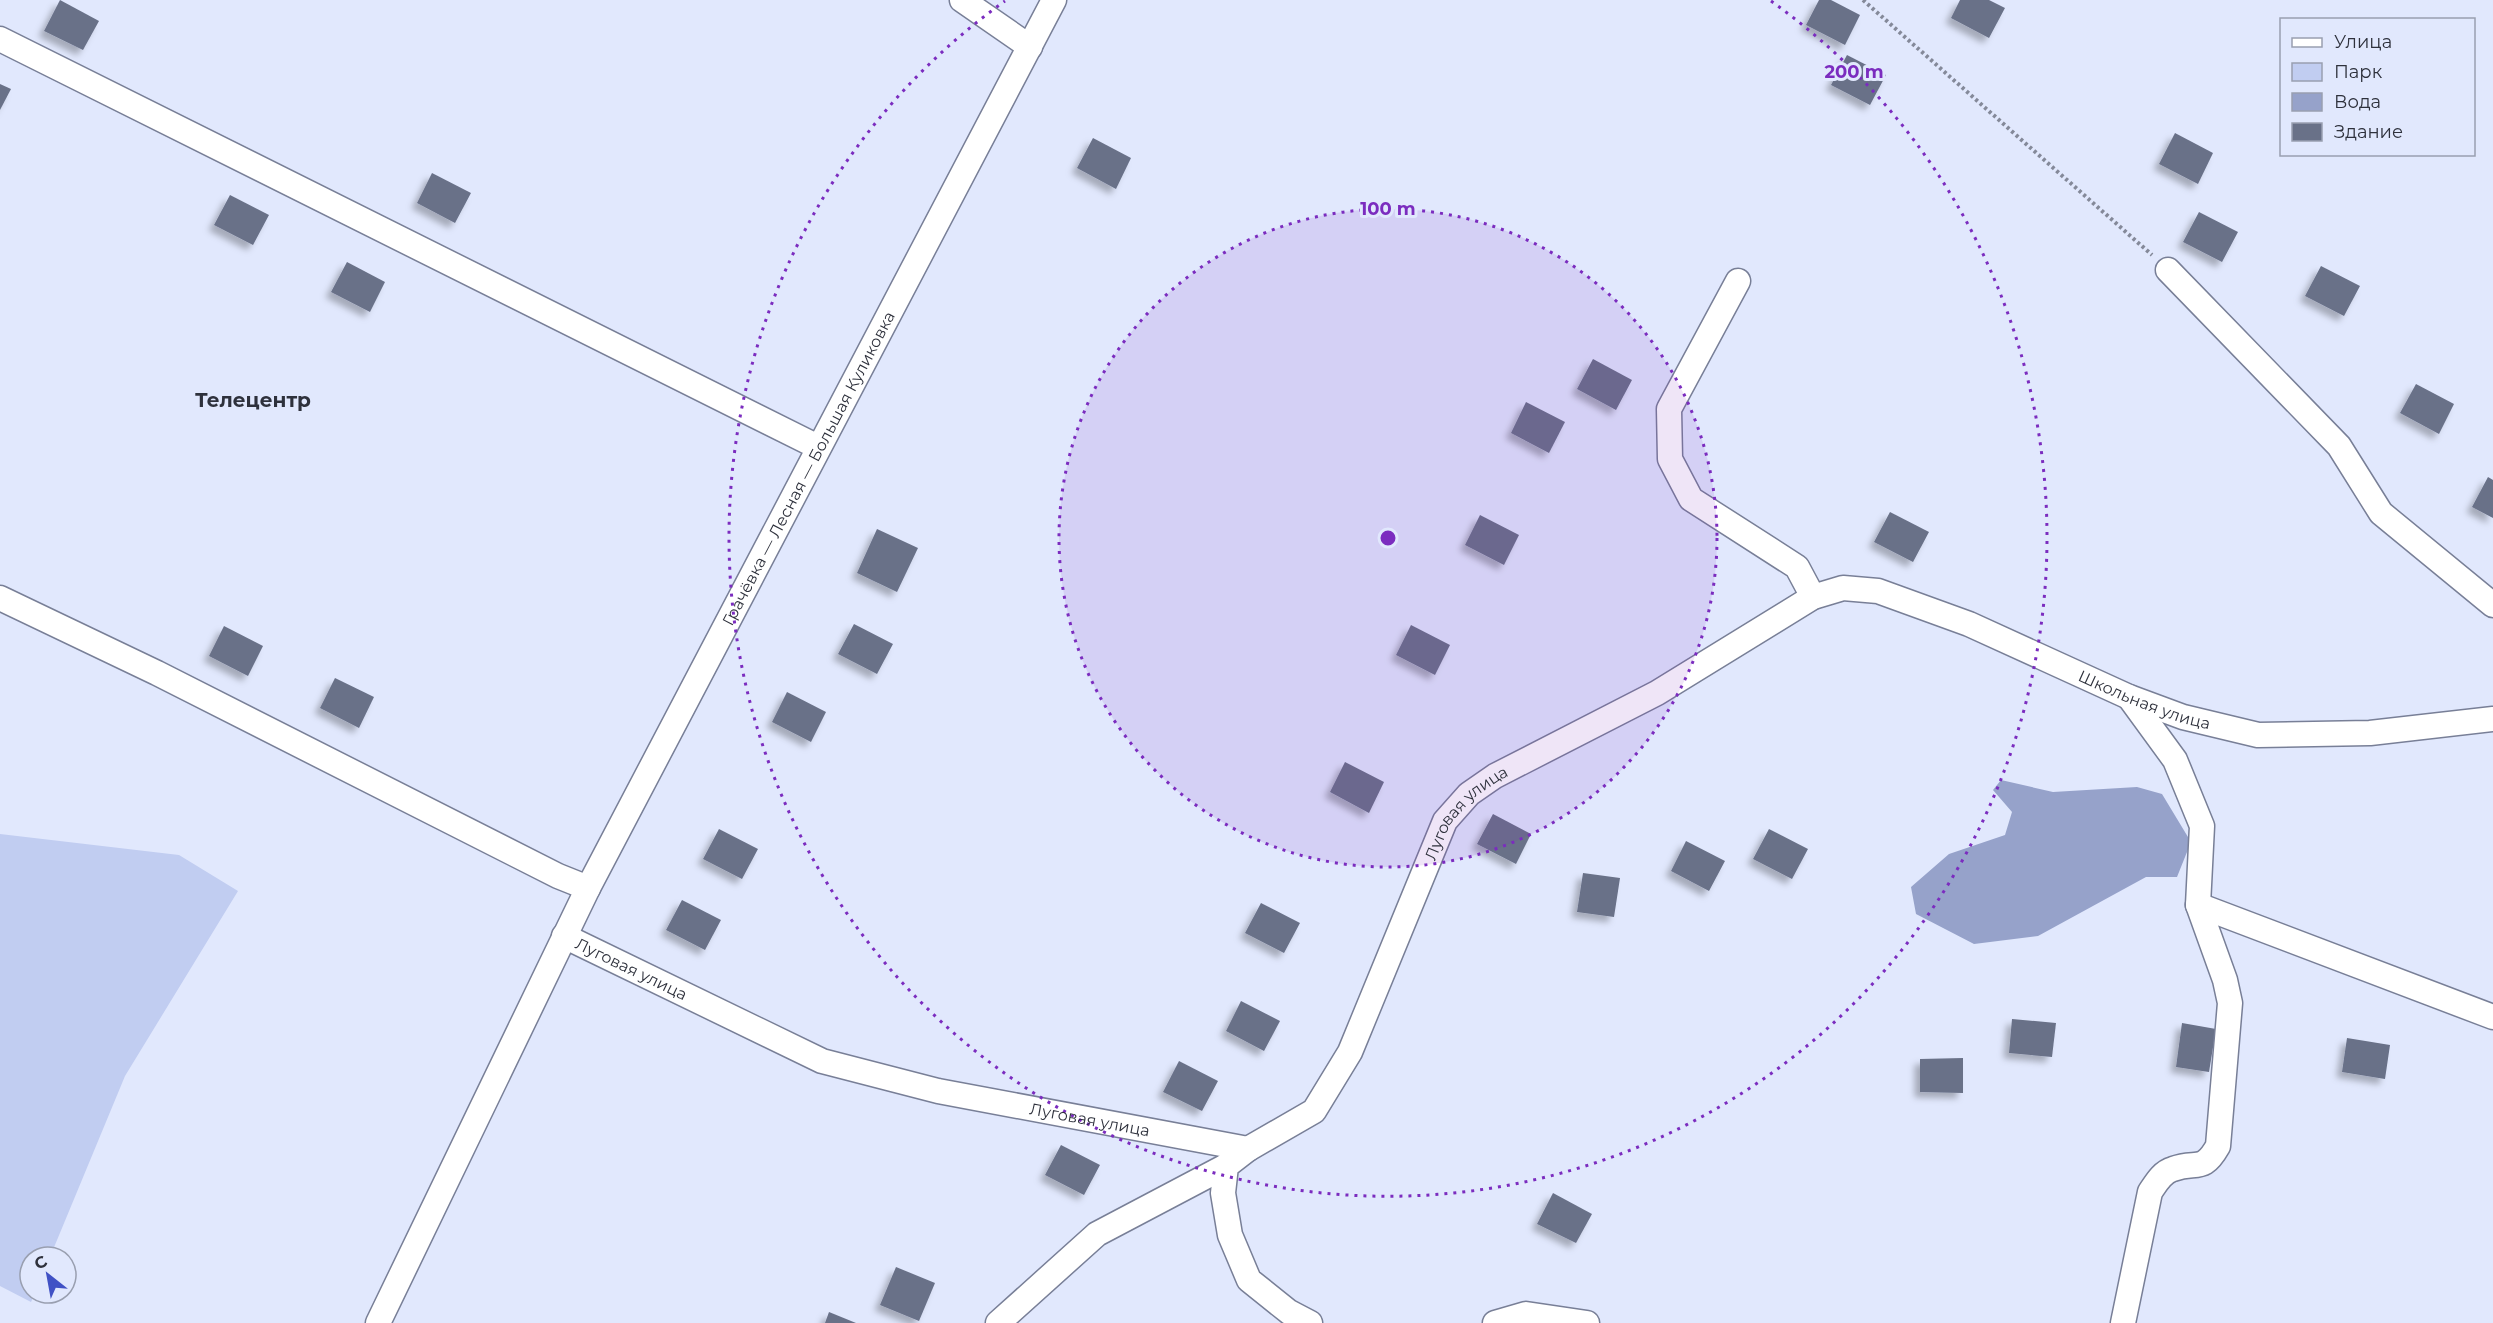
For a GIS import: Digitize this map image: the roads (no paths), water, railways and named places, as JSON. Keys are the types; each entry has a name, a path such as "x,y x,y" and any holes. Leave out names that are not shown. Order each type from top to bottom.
{"street":[{"path":"962,0 1030,47"},
{"name":"Грачёвка — Лесная — Большая Куликовка","path":"564,936 1054,0"},
{"path":"0,39 818,447"},
{"path":"2168,270 2339,446 2381,513 2493,605"},
{"path":"1738,281 1669,409 1670,459 1691,499 1797,567 1813,597"},
{"name":"Школьная улица","path":"1813,597 1844,588 1878,591 1969,624 2129,697 2183,717 2258,735 2370,733 2493,719"},
{"name":"Луговая улица","path":"378,1323 564,936 822,1061 938,1091 1248,1149 1314,1111 1350,1052 1445,821 1469,794 1496,776 1657,693 1813,597"},
{"path":"0,598 157,673 558,876 588,888"},
{"path":"2123,1323 2150,1192 2159,1177 2174,1168 2199,1166 2211,1159 2218,1146 2230,1003 2225,980 2198,905 2202,826 2175,760 2129,697"},
{"path":"2198,905 2493,1017"},
{"path":"998,1323 1097,1234 1226,1166 1248,1149"},
{"path":"1226,1166 1223,1193 1230,1235 1249,1280 1289,1312 1310,1323"},
{"path":"1495,1323 1526,1314 1587,1323"}],"water":[{"path":"2001,780 2053,792 2137,787 2162,794 2191,842 2177,877 2146,877 2038,936 1974,944 1916,914 1911,887 1949,854 2005,835 2012,812 1993,790"}],"district":[{"name":"Телецентр","path":"253,400"}]}
